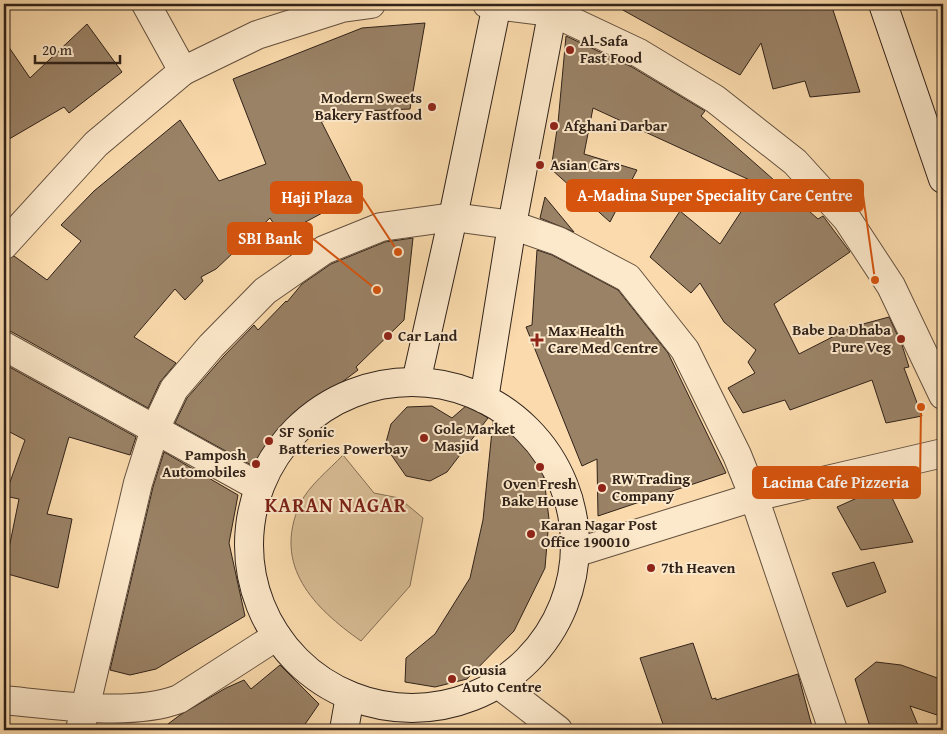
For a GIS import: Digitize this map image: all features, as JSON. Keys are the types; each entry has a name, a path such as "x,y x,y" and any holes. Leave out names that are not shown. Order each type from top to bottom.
{"street":[{"path":"146,4 183,71"},
{"path":"4,245 96,144 183,71 256,35 342,8 371,4"},
{"path":"416,382 453,217 494,4 553,8 639,53 715,99 795,162 847,220 891,286 943,395"},
{"path":"883,4 943,179"},
{"path":"484,399 512,225 553,8"},
{"path":"82,719 138,483 155,429 174,389 211,346 265,291 324,250 381,227 453,217 512,225 558,241 628,278 685,350 737,455 754,497 833,730"},
{"path":"4,346 258,487"},
{"path":"416,382 451,386 484,399 519,422 546,453 566,490 578,552 559,616 534,655 498,684 456,702 408,719 379,705 350,696 314,676 277,636 257,598 248,542 258,487 282,445 316,412 358,390 386,383 416,382"},
{"path":"578,552 754,497 943,454"},
{"path":"4,700 82,719 164,705 180,700 277,636"},
{"path":"498,684 558,730"},
{"path":"344,730 350,696"}],"shaded area":[{"path":"343,455 374,493 399,498 423,518 410,586 361,641 328,614 302,583 295,566 291,547 293,526 300,504 314,484"}],"building":[{"path":"612,4 803,4 803,9 831,4 860,92 810,97 805,81 773,89 761,43 740,75"},
{"path":"425,23 410,109 340,112 342,119 321,121 358,194 281,235 270,218 216,269 201,277 203,281 185,300 175,289 134,337 176,363 160,382 148,408 12,332 4,330 4,260 14,256 47,280 81,241 61,225 94,191 180,120 219,181 266,164 233,79 362,28"},
{"path":"87,24 122,72 69,113 64,107 4,142 4,40 30,78"},
{"path":"566,36 632,67 705,111 701,116 818,219 823,216 850,252 774,304 799,354 852,327 889,317 902,345 909,367 904,368 922,416 886,423 872,380 790,410 785,400 743,413 728,388 755,373 748,362 756,350 724,322 700,283 691,293 650,257 680,211 720,244 746,204 754,182 593,108 584,154 637,170 610,222 551,169 558,123"},
{"path":"545,197 574,232 540,218"},
{"path":"413,238 404,320 356,367 358,370 289,422 267,452 251,465 175,423 187,398 223,357 254,325 258,330 287,302 302,284 331,264 385,242"},
{"path":"537,250 552,255 618,290 668,353 726,473 598,516 597,459 582,466 526,327 532,325"},
{"path":"4,364 136,437 130,455 69,437 47,514 72,519 58,588 4,573 19,499 5,496 25,440 4,429"},
{"name":"Gole Market Masjid","path":"467,405 488,418 447,472 430,481 406,476 385,446 391,424 407,407 432,406 452,418"},
{"path":"493,421 512,433 542,462 549,519 545,568 514,631 467,679 435,687 405,682 406,658 435,634 470,578 483,520"},
{"path":"164,452 238,495 229,543 245,616 156,669 130,675 110,670 153,487"},
{"path":"886,485 913,542 861,550 837,507"},
{"path":"874,562 886,592 847,607 832,573"},
{"path":"693,643 712,699 716,698 716,700 798,674 813,730 665,730 640,658"},
{"path":"876,662 901,665 943,680 943,717 910,706 920,730 871,730 855,679"},
{"path":"280,665 319,704 301,730 160,730 180,715 226,688 244,680 251,689"}],"place":[{"name":"Al-Safa Fast Food","path":"570,50"},
{"name":"Modern Sweets Bakery Fastfood","path":"432,107"},
{"name":"Afghani Darbar","path":"554,126"},
{"name":"Asian Cars","path":"540,165"},
{"name":"Haji Plaza","path":"398,252"},
{"name":"A-Madina Super Speciality Care Centre","path":"875,280"},
{"name":"SBI Bank","path":"377,290"},
{"name":"Car Land","path":"388,336"},
{"name":"Babe Da Dhaba Pure Veg","path":"901,339"},
{"name":"Max Health Care Med Centre","path":"537,340"},
{"name":"Lacima Cafe Pizzeria","path":"921,407"},
{"name":"Gole Market Masjid","path":"424,438"},
{"name":"SF Sonic Batteries Powerbay","path":"269,441"},
{"name":"Pamposh Automobiles","path":"256,464"},
{"name":"Oven Fresh Bake House","path":"540,467"},
{"name":"RW Trading Company","path":"602,488"},
{"name":"Karan Nagar Post Office 190010","path":"531,534"},
{"name":"7th Heaven","path":"651,568"},
{"name":"Gousia Auto Centre","path":"452,679"}],"district":[{"name":"KARAN NAGAR","path":"336,505"}]}
